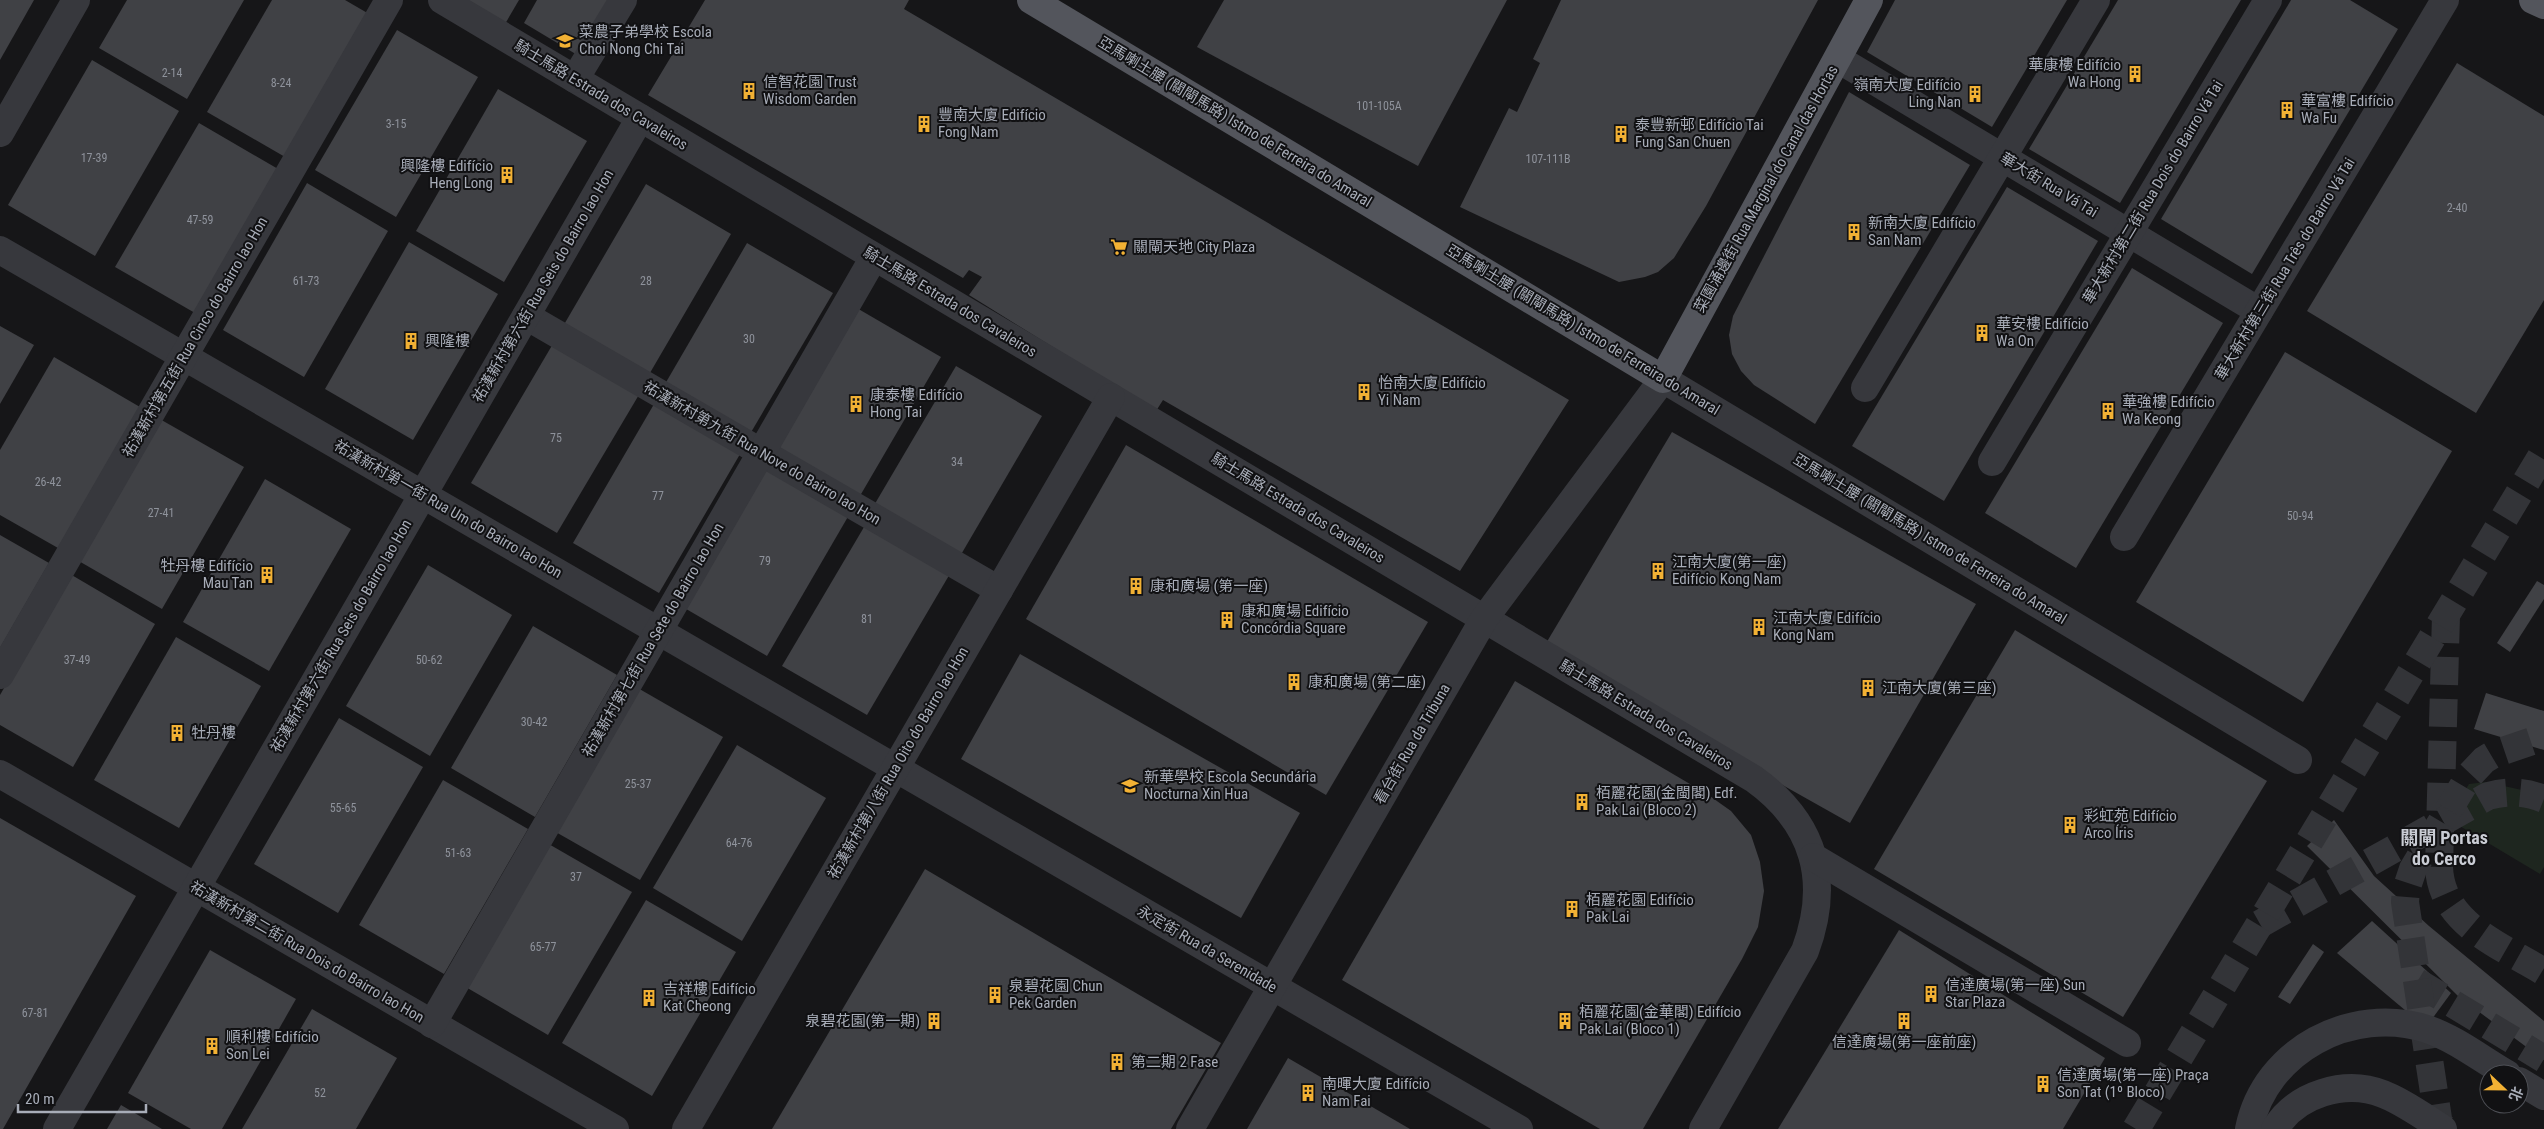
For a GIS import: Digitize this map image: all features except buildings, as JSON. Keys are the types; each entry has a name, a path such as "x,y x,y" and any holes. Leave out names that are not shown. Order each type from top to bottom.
{"main road":[{"name":"亞馬喇土腰 (關閘馬路) Istmo de Ferreira do Amaral","path":"1032,0 1663,379"},
{"name":"菜園涌邊街 Rua Marginal do Canal das Hortas","path":"1663,379 1870,0"},
{"path":"2533,0 2544,5"}],"street":[{"path":"0,132 76,0"},
{"name":"祐漢新村第五街 Rua Cinco do Bairro Iao Hon","path":"0,675 389,0"},
{"name":"騎士馬路 Estrada dos Cavaleiros","path":"442,0 1754,779 1772,792 1800,825 1813,857 1818,888 1813,931 1806,951 1703,1129"},
{"path":"575,79 624,0"},
{"path":"1865,388 2096,0"},
{"name":"華大新村第二街 Rua Dois do Bairro Vá Tai","path":"1992,462 2268,0"},
{"name":"華大新村第三街 Rua Três do Bairro Vá Tai","path":"2124,537 2445,0"},
{"name":"華大街 Rua Vá Tai","path":"1838,59 2259,311"},
{"name":"祐漢新村第六街 Rua Seis do Bairro Iao Hon","path":"57,1129 640,118"},
{"name":"祐漢新村第一街 Rua Um do Bairro Iao Hon","path":"0,250 895,768"},
{"name":"祐漢新村第七街 Rua Sete do Bairro Iao Hon","path":"432,1024 874,257"},
{"name":"祐漢新村第九街 Rua Nove do Bairro Iao Hon","path":"526,316 998,590"},
{"name":"看台街 Rua da Tribuna","path":"1190,1129 1484,619 1663,379"},
{"name":"亞馬喇土腰 (關閘馬路) Istmo de Ferreira do Amaral","path":"1663,379 2298,760"},
{"name":"祐漢新村第八街 Rua Oito do Bairro Iao Hon","path":"686,1129 1111,397"},
{"name":"永定街 Rua da Serenidade","path":"895,768 1519,1129"},
{"name":"祐漢新村第二街 Rua Dois do Bairro Iao Hon","path":"0,774 615,1129"},
{"path":"1813,857 2127,1043"},
{"path":"2249,1129 2253,1112 2283,1067 2308,1045 2328,1034 2349,1026 2394,1022 2428,1030 2449,1039 2490,1064"},
{"path":"2529,1087 2544,1096"},
{"path":"2275,1129 2286,1114 2310,1098 2338,1089 2354,1088 2384,1094 2443,1129"}],"shaded area":[{"path":"2486,782 2544,795 2544,867 2540,874 2448,819 2469,784"}],"tunnel":[{"path":"2136,1129 2544,452"},
{"path":"2446,615 2439,867 2442,887 2450,904 2476,931 2544,972"},
{"path":"2445,1129 2439,1125 2405,902 2406,890 2413,869 2469,776 2484,760 2494,754 2544,737"},
{"path":"2260,924 2488,796 2516,793 2530,794 2544,799"},
{"path":"2417,982 2544,1059"}],"place":[{"name":"菜農子弟學校 Escola Choi Nong Chi Tai","path":"565,41"},
{"name":"華康樓 Edifício Wa Hong","path":"2135,74"},
{"name":"信智花園 Trust Wisdom Garden","path":"749,91"},
{"name":"嶺南大廈 Edifício Ling Nan","path":"1975,94"},
{"name":"華富樓 Edifício Wa Fu","path":"2287,110"},
{"name":"豐南大廈 Edifício Fong Nam","path":"924,124"},
{"name":"泰豐新邨 Edifício Tai Fung San Chuen","path":"1621,134"},
{"name":"興隆樓 Edifício Heng Long","path":"507,175"},
{"name":"新南大廈 Edifício San Nam","path":"1854,232"},
{"name":"關閘天地 City Plaza","path":"1119,247"},
{"name":"華安樓 Edifício Wa On","path":"1982,333"},
{"name":"興隆樓","path":"411,341"},
{"name":"怡南大廈 Edifício Yi Nam","path":"1364,392"},
{"name":"康泰樓 Edifício Hong Tai","path":"856,404"},
{"name":"華強樓 Edifício Wa Keong","path":"2108,411"},
{"name":"江南大廈(第一座) Edifício Kong Nam","path":"1658,571"},
{"name":"牡丹樓 Edifício Mau Tan","path":"267,575"},
{"name":"康和廣場 (第一座)","path":"1136,586"},
{"name":"康和廣場 Edifício Concórdia Square","path":"1227,620"},
{"name":"江南大廈 Edifício Kong Nam","path":"1759,627"},
{"name":"康和廣場 (第二座)","path":"1294,682"},
{"name":"江南大廈(第三座)","path":"1868,688"},
{"name":"牡丹樓","path":"177,733"},
{"name":"新華學校 Escola Secundária Nocturna Xin Hua","path":"1130,786"},
{"name":"栢麗花園(金閩閣) Edf. Pak Lai (Bloco 2)","path":"1582,802"},
{"name":"彩虹苑 Edifício Arco Íris","path":"2070,825"},
{"name":"栢麗花園 Edifício Pak Lai","path":"1572,909"},
{"name":"信達廣場(第一座) Sun Star Plaza","path":"1931,994"},
{"name":"泉碧花園 Chun Pek Garden","path":"995,995"},
{"name":"吉祥樓 Edifício Kat Cheong","path":"649,998"},
{"name":"泉碧花園(第一期)","path":"934,1021"},
{"name":"栢麗花園(金華閣) Edifício Pak Lai (Bloco 1)","path":"1565,1021"},
{"name":"信達廣場(第一座前座)","path":"1904,1021"},
{"name":"順利樓 Edifício Son Lei","path":"212,1046"},
{"name":"第二期 2 Fase","path":"1117,1062"},
{"name":"信達廣場(第一座) Praça Son Tat (1º Bloco)","path":"2043,1084"},
{"name":"南暉大廈 Edifício Nam Fai","path":"1308,1093"}],"district":[{"name":"關閘 Portas do Cerco","path":"2444,848"}]}
